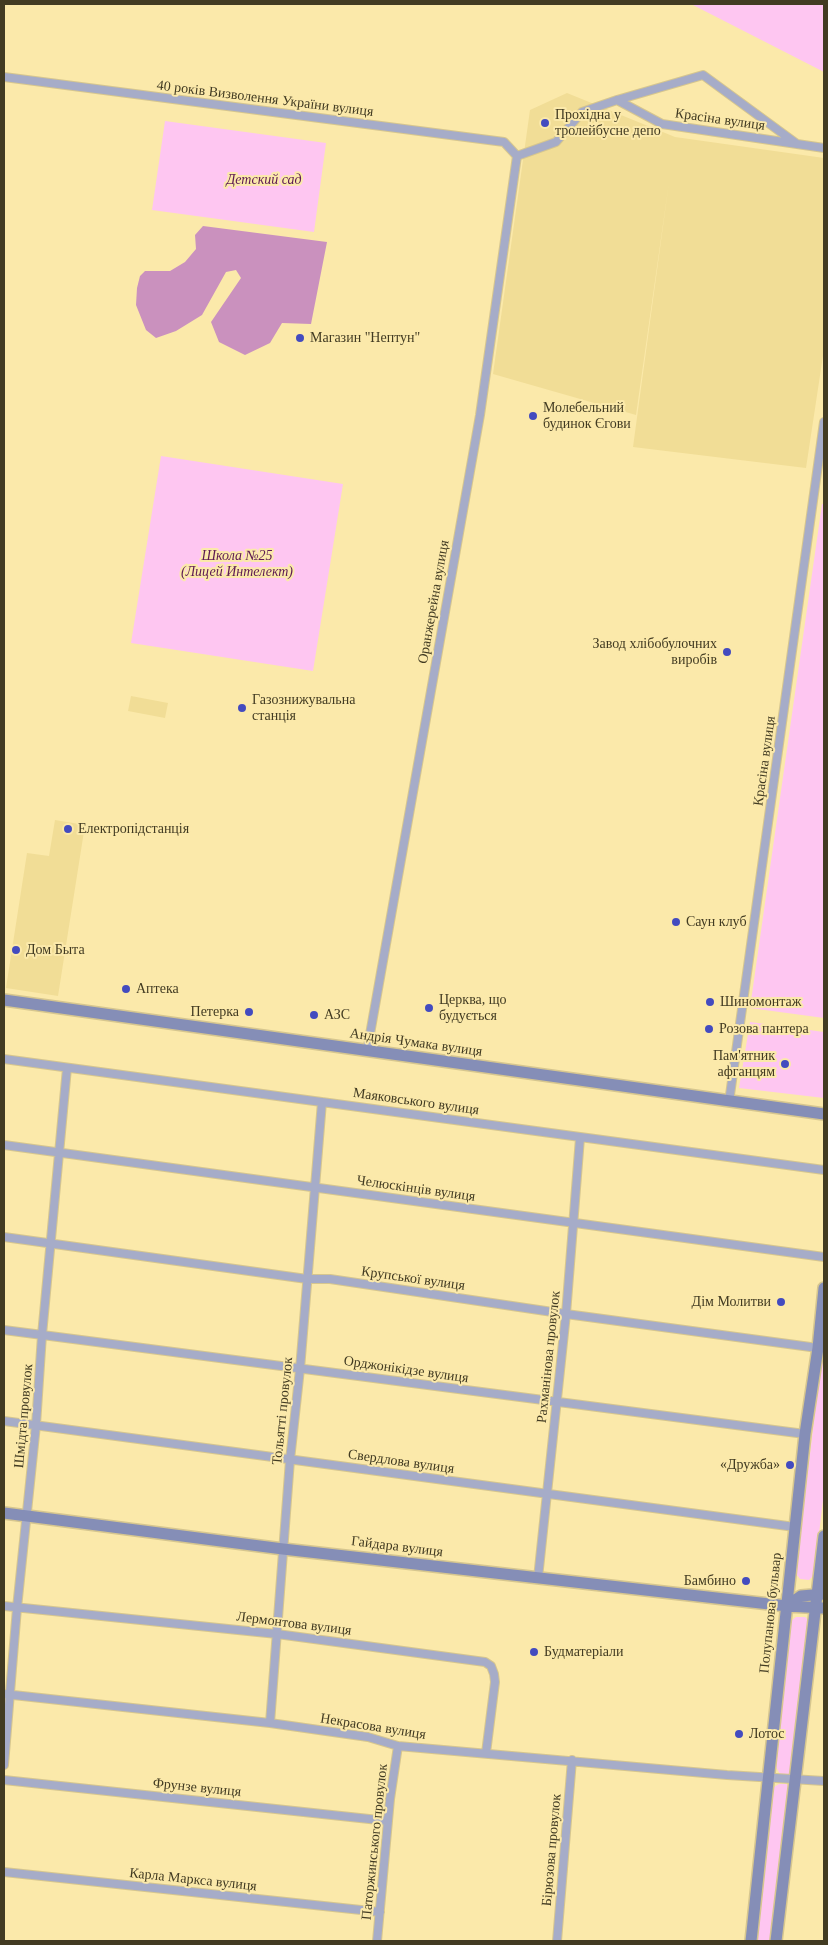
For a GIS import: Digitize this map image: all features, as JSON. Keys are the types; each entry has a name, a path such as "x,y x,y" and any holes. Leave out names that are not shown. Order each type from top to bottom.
{"street":[{"path":"517,156 556,142 582,112 703,75 797,144"},
{"name":"40 років Визволення України вулиця","path":"4,77 504,142 517,156"},
{"name":"Красіна вулиця","path":"617,100 662,124 824,148"},
{"name":"Оранжерейна вулиця","path":"367,1051 480,415 517,156"},
{"name":"Красіна вулиця","path":"729,1102 824,422"},
{"name":"Андрія Чумака вулиця","path":"4,1000 824,1114"},
{"name":"Маяковського вулиця","path":"4,1059 824,1170"},
{"name":"Шмідта провулок","path":"4,1765 7,1694 28,1516 50,1244 68,1068"},
{"name":"Тольятті провулок","path":"270,1723 290,1460 300,1369 322,1102"},
{"name":"Рахманінова провулок","path":"538,1578 566,1314 580,1138"},
{"name":"Челюскінців вулиця","path":"4,1145 574,1224 824,1256"},
{"name":"Крупської вулиця","path":"4,1237 307,1279 330,1279 566,1314 818,1348"},
{"name":"Полупанова бульвар","path":"751,1941 795,1527 824,1288"},
{"name":"Орджонікідзе вулиця","path":"4,1330 806,1434"},
{"name":"Свердлова вулиця","path":"4,1421 795,1527"},
{"name":"Гайдара вулиця","path":"4,1513 283,1549 787,1606 820,1608"},
{"path":"776,1941 795,1778 820,1608 824,1536"},
{"path":"787,1606 801,1596 821,1593"},
{"name":"Лермонтова вулиця","path":"4,1606 277,1634 485,1662 491,1666 495,1682 486,1753"},
{"name":"Некрасова вулиця","path":"7,1694 270,1723 368,1737 398,1746 824,1780"},
{"name":"Паторжинського провулок","path":"377,1941 388,1822 398,1746"},
{"name":"Бірюзова провулок","path":"556,1941 572,1760"},
{"name":"Фрунзе вулиця","path":"4,1780 388,1822"},
{"name":"Карла Маркса вулиця","path":"4,1872 380,1912"}],"shaded area":[{"path":"567,93 675,137 824,158 824,349 806,468 633,447 669,182 636,415 493,374 530,110"},
{"path":"203,226 327,242 311,324 282,323 270,343 245,355 219,342 211,322 241,278 236,270 226,272 202,315 176,331 156,338 146,330 136,305 140,276 145,271 170,271 185,262 196,249 195,235"},
{"path":"131,696 168,703 165,718 128,711"},
{"path":"55,820 85,825 58,996 6,988 27,853 49,856"}],"green space":[{"path":"691,4 824,4 824,72"},
{"name":"Детский сад","path":"165,121 326,143 314,232 152,210"},
{"name":"Школа №25 (Лицей Интелект)","path":"161,456 343,484 313,671 131,643"},
{"path":"822,504 824,504 824,1018 750,1008"},
{"path":"750,1022 824,1032 824,1098 739,1088"},
{"path":"824,1339 824,1492 814,1575 809,1580 800,1579 796,1569"},
{"path":"796,1617 805,1617 809,1621 793,1771 788,1775 780,1774 776,1767 791,1621"},
{"path":"779,1784 786,1784 790,1787 772,1941 757,1941 774,1787"}],"place":[{"name":"Прохідна у тролейбусне депо","path":"545,123"},
{"name":"Магазин \"Нептун\"","path":"300,338"},
{"name":"Молебельний будинок Єгови","path":"533,416"},
{"name":"Завод хлібобулочних виробів","path":"727,652"},
{"name":"Газознижувальна станція","path":"242,708"},
{"name":"Електропідстанція","path":"68,829"},
{"name":"Саун клуб","path":"676,922"},
{"name":"Дом Быта","path":"16,950"},
{"name":"Аптека","path":"126,989"},
{"name":"Шиномонтаж","path":"710,1002"},
{"name":"Церква, що будується","path":"429,1008"},
{"name":"Петерка","path":"249,1012"},
{"name":"АЗС","path":"314,1015"},
{"name":"Розова пантера","path":"709,1029"},
{"name":"Пам'ятник афганцям","path":"785,1064"},
{"name":"Дім Молитви","path":"781,1302"},
{"name":"«Дружба»","path":"790,1465"},
{"name":"Бамбино","path":"746,1581"},
{"name":"Будматеріали","path":"534,1652"},
{"name":"Лотос","path":"739,1734"}]}
